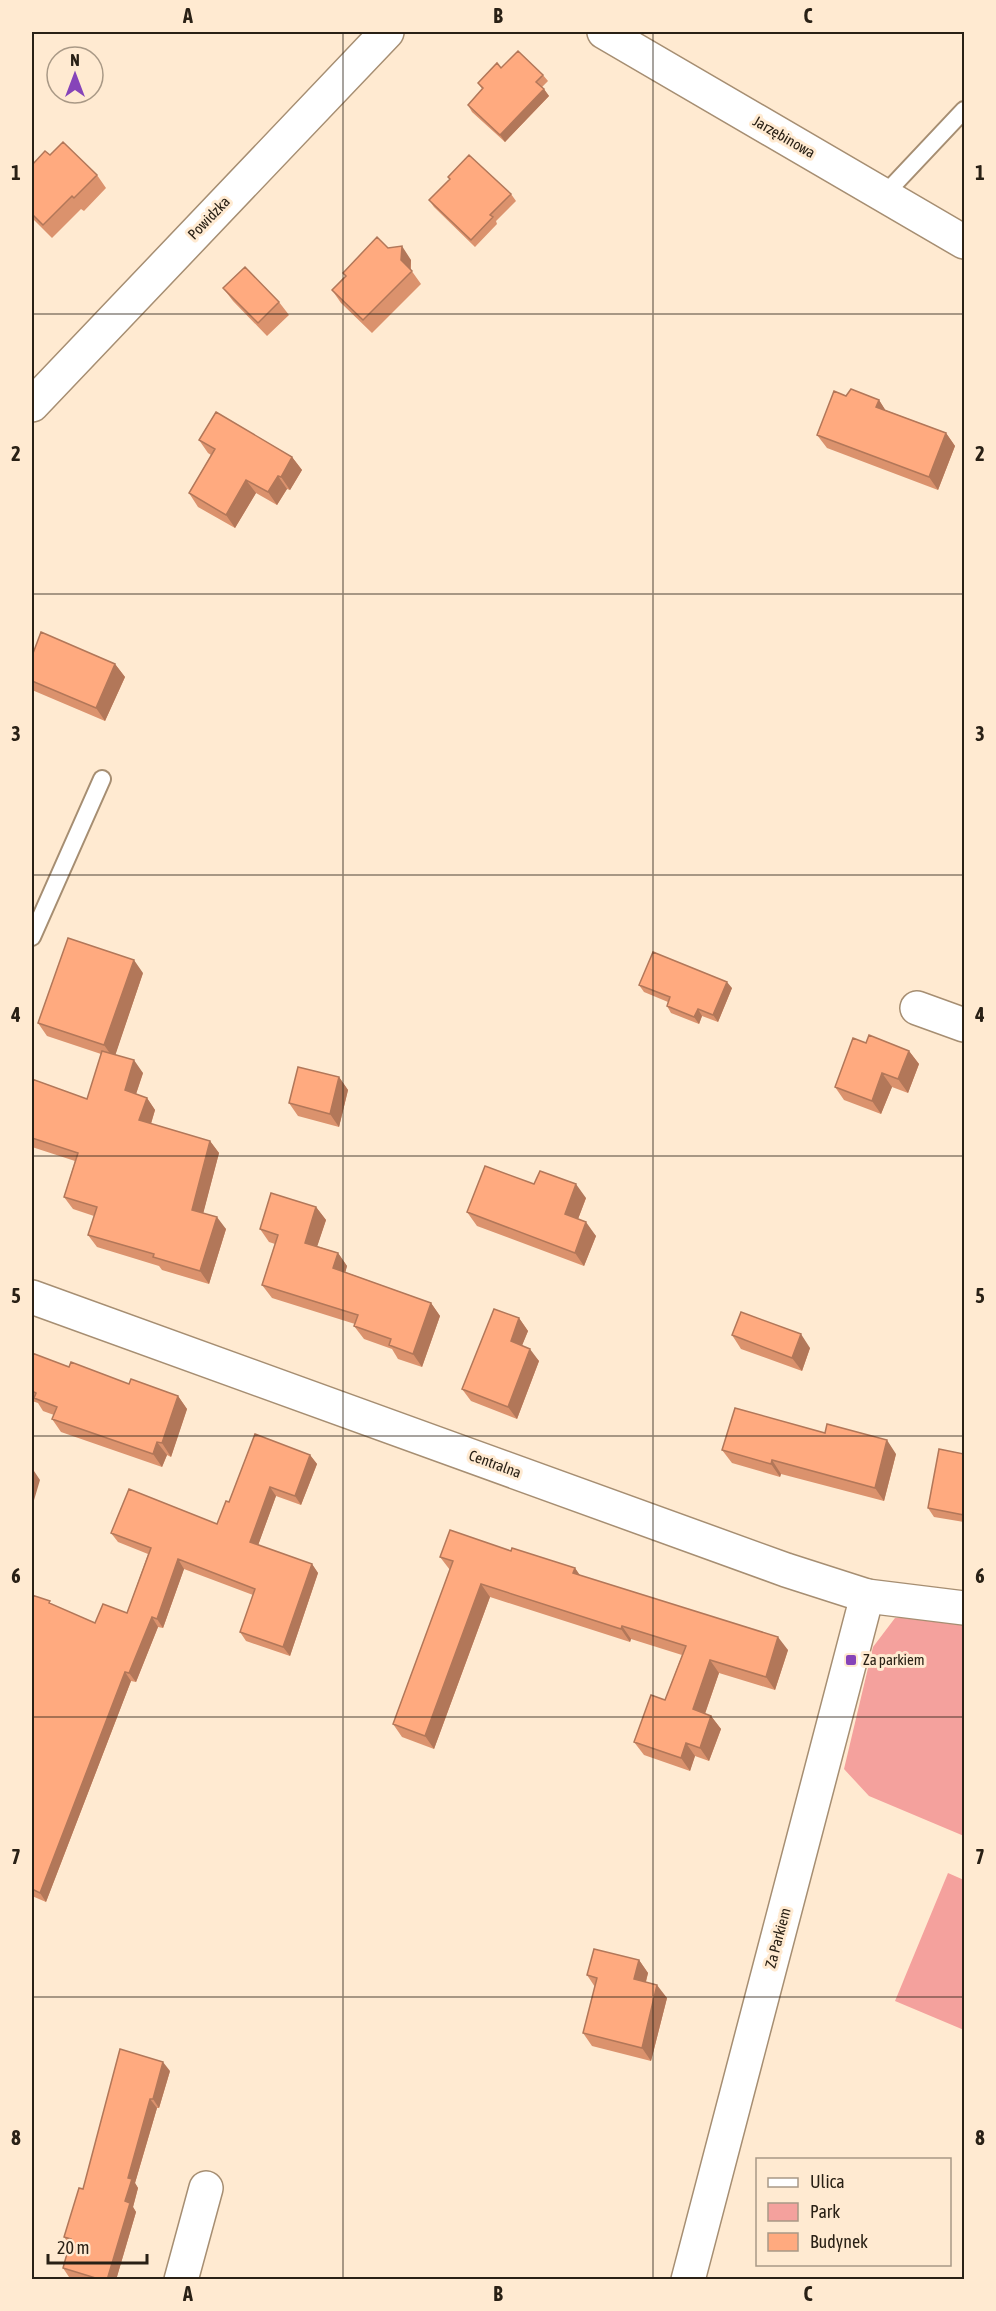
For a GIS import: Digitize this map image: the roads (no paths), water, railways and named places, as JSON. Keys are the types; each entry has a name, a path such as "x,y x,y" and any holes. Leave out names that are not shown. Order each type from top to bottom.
{"street":[{"name":"Powidzka","path":"32,405 387,32"},
{"name":"Jarzębinowa","path":"604,32 964,242"},
{"path":"917,1008 964,1025"},
{"name":"Centralna","path":"32,1297 786,1569 867,1596 964,1608"},
{"name":"Za Parkiem","path":"688,2280 867,1596"},
{"path":"181,2280 206,2188"}],"lane":[{"path":"884,195 964,110"},
{"path":"32,937 102,779"}],"place":[{"name":"Za parkiem","path":"851,1660"}]}
